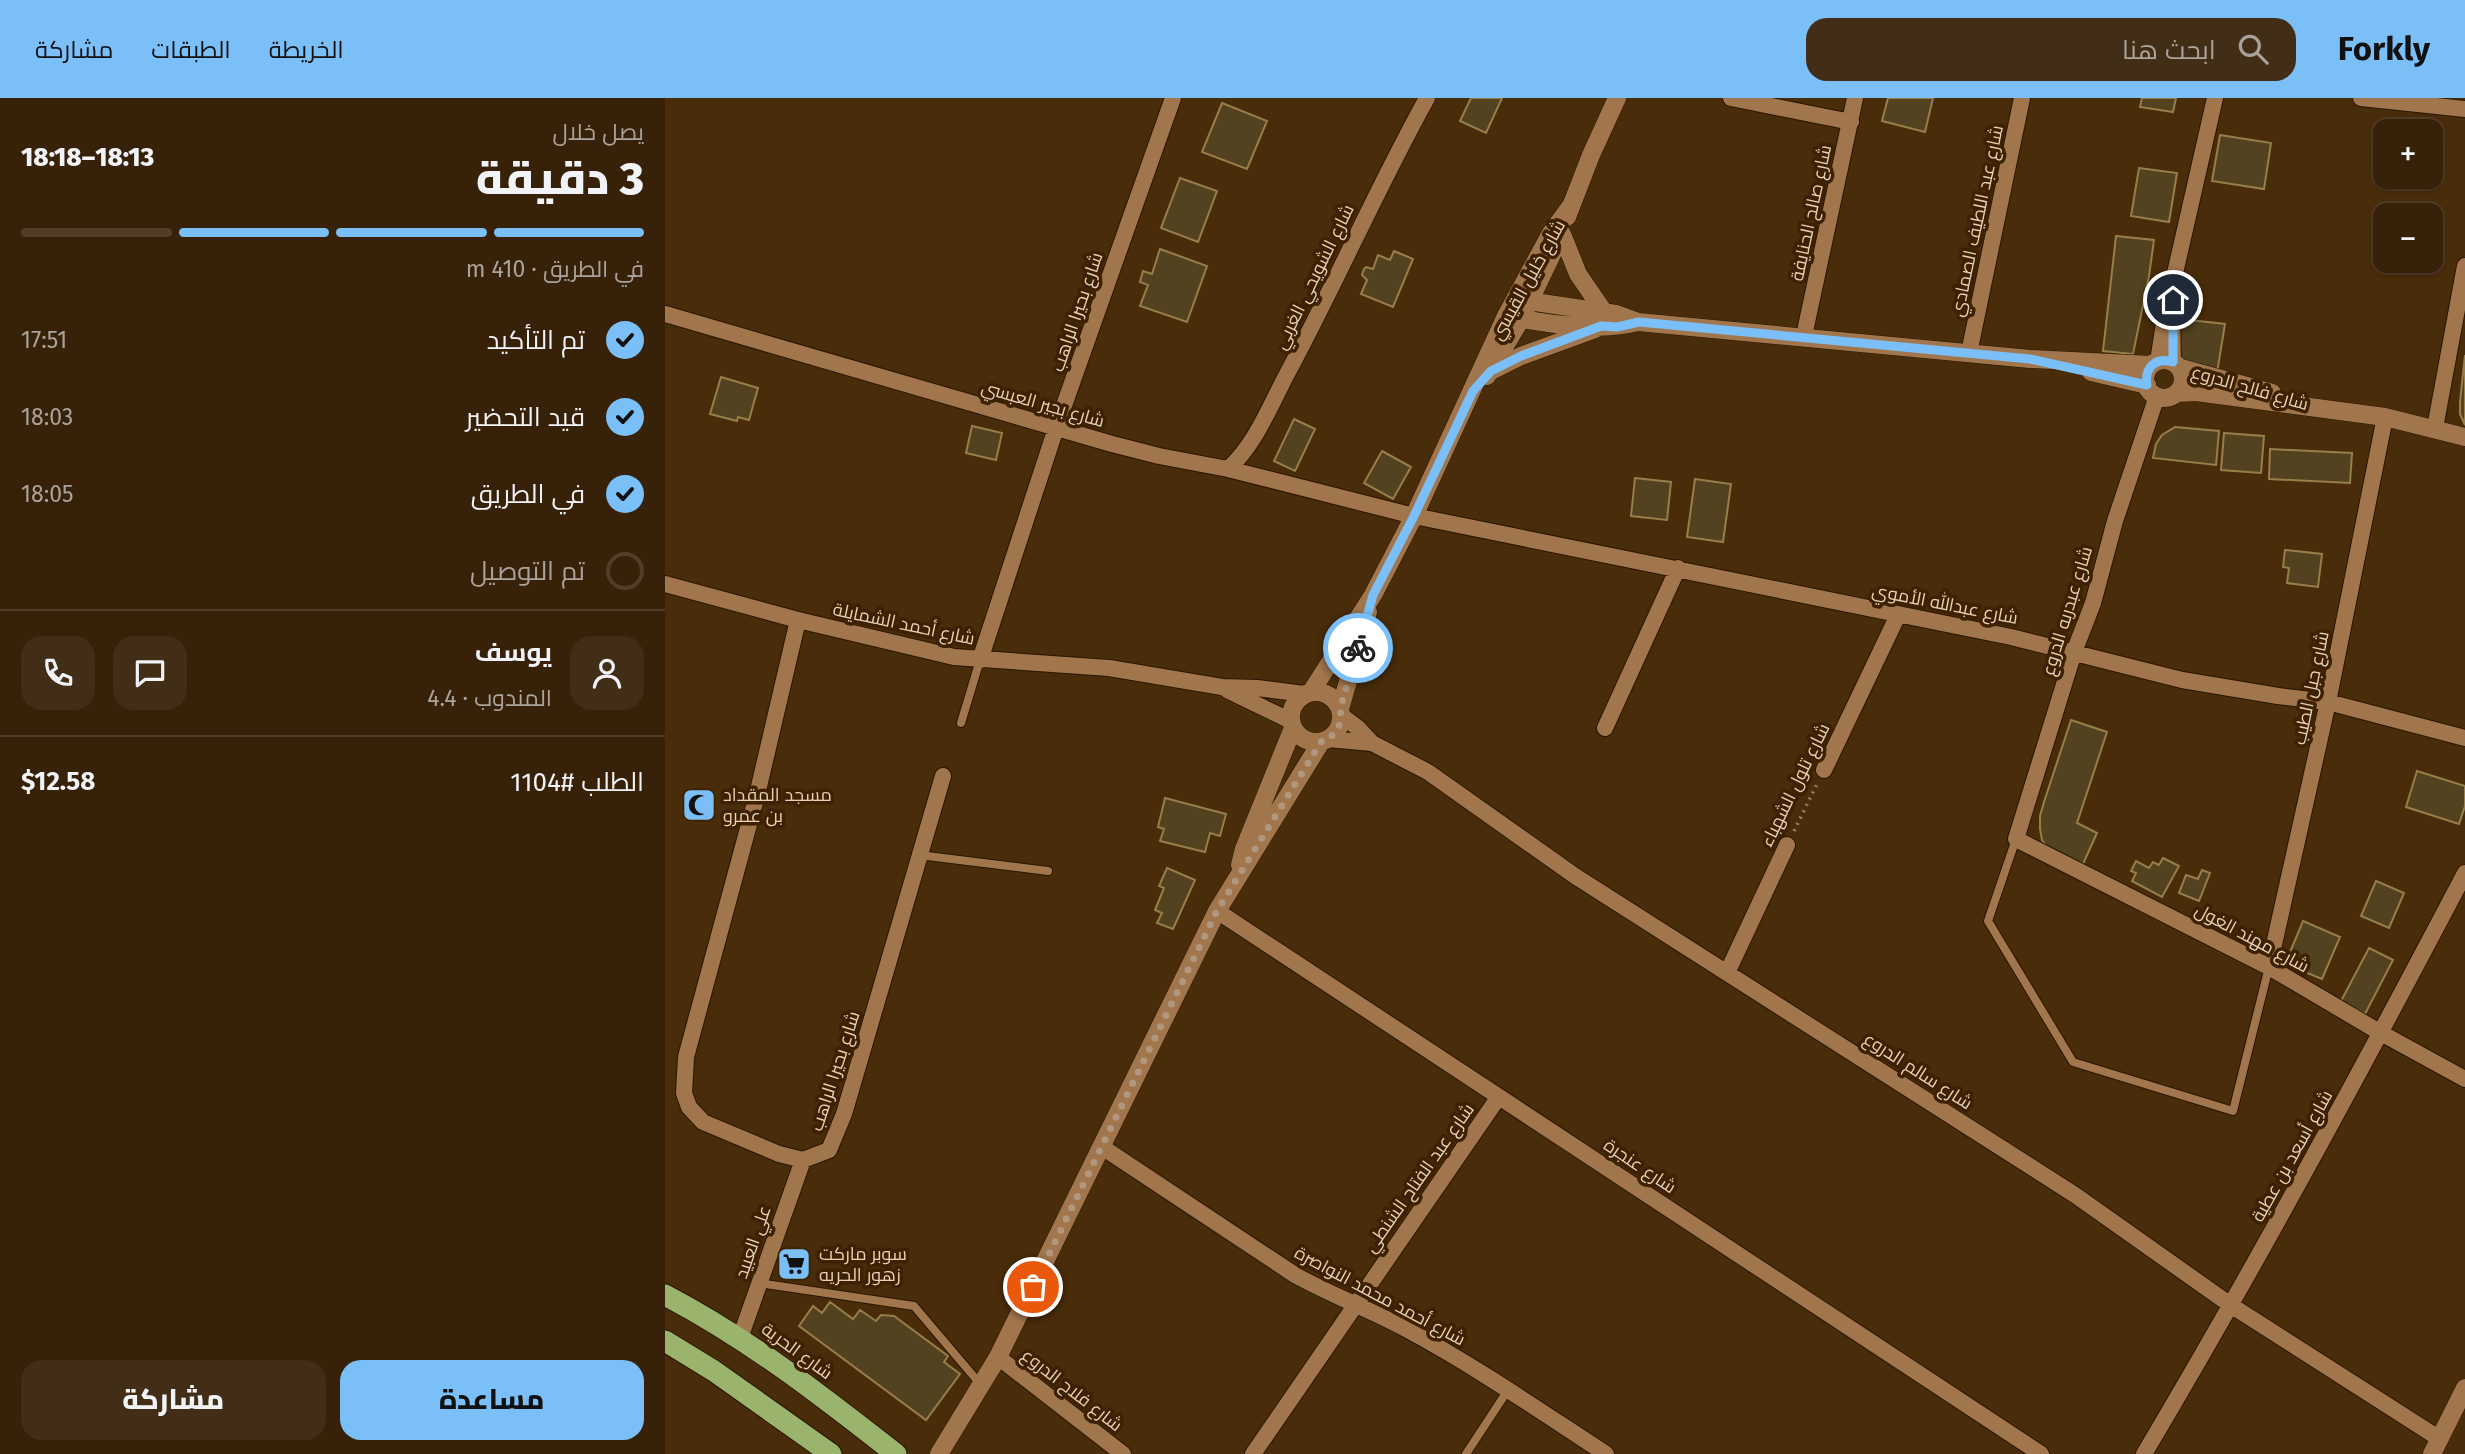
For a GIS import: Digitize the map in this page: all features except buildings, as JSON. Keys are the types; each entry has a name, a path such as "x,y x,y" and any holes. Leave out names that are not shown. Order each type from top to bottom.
{"highway":[{"name":"شارع الحرية","path":"665,1295 740,1338 794,1375 896,1454"},
{"path":"665,1341 714,1371 831,1454"}],"street":[{"name":"شارع بحيرا الراهب","path":"980,660 1056,428 1173,98"},
{"name":"شارع الشويحي الغربي","path":"1228,469 1242,457 1271,404 1308,335 1388,168 1427,98"},
{"name":"شارع خليل القيسي","path":"1308,693 1373,595 1473,391 1480,368 1562,234 1591,155 1617,98"},
{"path":"1731,98 1851,122"},
{"name":"شارع صالح الحنايفة","path":"1804,336 1855,98"},
{"name":"شارع عبد اللطيف الصمادي","path":"1969,353 2022,98"},
{"path":"2166,364 2174,283 2215,98"},
{"path":"2361,98 2465,109"},
{"name":"شارع خليل القيسي","path":"1523,300 1551,233 1570,208"},
{"path":"1491,371 1602,319 1578,274 1562,234"},
{"path":"2435,428 2461,309 2465,266"},
{"name":"شارع فالح الدروع","path":"1523,300 1602,319"},
{"name":"شارع بجير العبسي","path":"665,314 1159,456 1228,469 1414,516"},
{"name":"شارع خليل القيسي","path":"1473,391 1491,371 1513,318"},
{"name":"شارع فالح الدروع","path":"1513,318 1602,319 2030,359 2166,364 2319,408"},
{"name":"شارع فالح الدروع","path":"2030,359 2152,391"},
{"path":"2166,364 2183,381 2177,393 2168,397 2152,391 2146,374 2166,364"},
{"name":"شارع عبدربه الدروع","path":"2016,839 2074,652 2093,603 2152,391"},
{"name":"شارع فالح الدروع","path":"2177,393 2196,392 2385,416 2465,437"},
{"name":"شارع جبل الطيب","path":"2269,967 2328,702 2385,416"},
{"name":"شارع عبدالله الأموي","path":"1414,516 1678,568 2074,652 2182,680 2328,702 2465,738"},
{"path":"1605,728 1678,568"},
{"name":"شارع أحمد الشمايلة","path":"665,584 798,620 954,657 1109,668 1222,687 1308,693"},
{"name":"شارع خليل القيسي","path":"1341,713 1373,595"},
{"name":"شارع تلول الشهباء","path":"1824,770 1898,615"},
{"path":"798,620 757,795 691,1034 686,1057 684,1093 689,1107 703,1122 769,1150 803,1160"},
{"name":"شارع أحمد الشمايلة","path":"1222,687 1292,724"},
{"path":"939,1454 998,1357 1217,911 1237,875 1253,855 1325,740 1338,729 1341,713 1333,698 1327,694 1308,693 1293,705 1292,724 1244,849 1237,875"},
{"name":"شارع سالم الدروع","path":"1341,713 1372,743 1428,772 1575,876 2075,1195 2436,1447"},
{"path":"1292,724 1303,739 1325,740"},
{"name":"شارع سالم الدروع","path":"1325,740 1372,743"},
{"name":"شارع بحيرا الراهب","path":"803,1160 829,1150 836,1138 943,776"},
{"name":"شارع مهند الغول","path":"2016,839 2269,967 2465,1079"},
{"name":"شارع تلول الشهباء","path":"1727,973 1787,845"},
{"name":"شارع أسعد بن عطية","path":"2144,1454 2232,1306 2465,873"},
{"name":"شارع عنجرة","path":"1217,911 2041,1454"},
{"name":"شارع عبد الفتاح الشنطي","path":"1253,1454 1499,1098"},
{"name":"شارع أحمد محمد النواصرة","path":"1102,1147 1295,1275 1327,1293 1355,1303 1414,1333 1606,1454"},
{"name":"علي العبيد","path":"740,1338 803,1160"},
{"name":"شارع فلاح الدروع","path":"998,1357 1123,1454"},
{"path":"2436,1447 2465,1388"}],"lane":[{"path":"961,723 980,660"},
{"path":"2016,839 1988,920 2073,1062 2233,1111 2269,967"},
{"path":"919,855 1048,871"},
{"path":"759,1283 914,1307 981,1385"},
{"path":"1466,1454 1508,1390"}],"path":[{"name":"شارع تلول الشهباء","path":"1787,845 1824,770"}],"way so far":[{"path":"1033,1287 1217,911 1321,742 1334,735 1338,729 1342,716 1340,709 1358,648"}],"place":[{"name":"مسجد المقداد بن عمرو","path":"699,805"},
{"name":"سوبر ماركت زهور الحريه","path":"794,1264"}],"route":[{"path":"1358,648 1373,595 1473,391 1491,371 1521,356 1601,326 1617,327 1639,322 2030,359 2147,385 2146,374 2154,362 2173,362 2173,300"}]}
